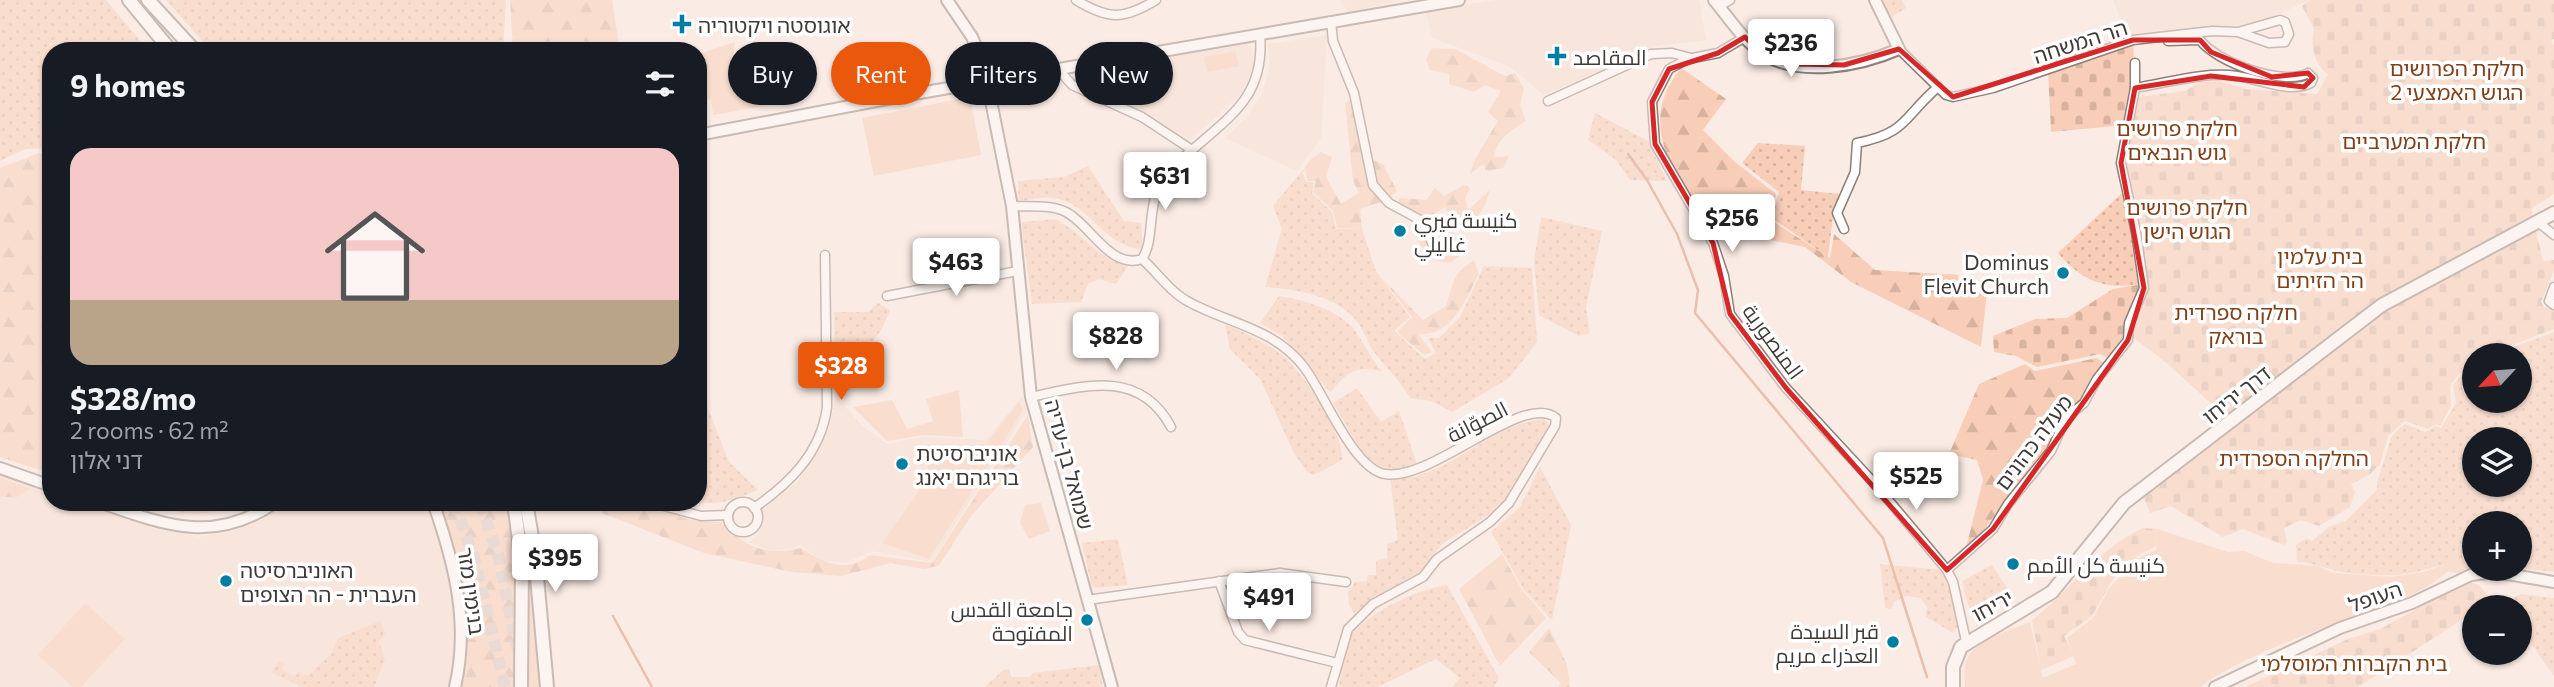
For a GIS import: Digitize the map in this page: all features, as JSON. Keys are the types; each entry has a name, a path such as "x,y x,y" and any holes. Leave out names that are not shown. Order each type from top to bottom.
{"main road":[{"path":"129,0 164,42"},
{"path":"148,0 186,42"},
{"name":"דרך יריחו","path":"2071,568 2123,503 2382,305 2554,213"},
{"path":"514,511 522,564 520,687"},
{"path":"527,511 535,555 547,687"},
{"name":"יריחו","path":"1953,687 1956,657 1966,641 2043,599 2071,568"}],"street":[{"name":"שמואל בן-עדיה","path":"947,0 974,42"},
{"path":"1076,0 1107,16 1138,11 1156,0"},
{"path":"1061,68 1459,0"},
{"path":"1730,0 1716,3 1762,53 1788,63 1825,67 1878,57 1899,49"},
{"path":"1844,229 1837,213 1855,172 1857,143 1880,138 1898,130 1938,87 1899,49 1875,0"},
{"name":"הר המשחה","path":"1938,87 1953,97 1970,95 2133,40 2212,31 2238,32 2269,43 2285,42 2288,38 2287,28 2280,20 2238,32"},
{"path":"1331,21 1334,41 1354,93 1373,185 1389,203 1422,221 1434,247 1428,255"},
{"path":"1012,206 1059,209 1084,226 1110,252 1132,261 1142,259 1148,250 1151,212 1158,188 1170,170 1238,110 1253,89 1262,62 1260,34"},
{"name":"المنصورية","path":"1745,37 1718,53 1691,58 1669,69 1652,102 1654,134 1666,164 1713,243 1724,276 1730,314 1786,388 1875,484 1947,570"},
{"path":"2133,40 2200,40 2211,52 2272,77 2301,77 2308,73 2313,78 2311,83 2304,87 2262,83 2237,76 2211,76 2135,88"},
{"path":"1548,100 1651,54 1672,53 1691,58"},
{"name":"מעלה כהונים","path":"1947,570 1993,529 2008,504 2051,451 2066,418 2084,403 2097,379 2128,340 2129,323 2144,288 2136,232 2121,163 2135,88 2135,63"},
{"path":"1061,72 1072,85 1142,117 1192,150"},
{"path":"707,133 945,90"},
{"name":"שמואל בן-עדיה","path":"992,105 1012,206 1031,397 1112,687"},
{"path":"2538,222 2554,235"},
{"path":"754,508 799,470 815,447 824,425 827,407 825,255"},
{"name":"الصوّانة","path":"1142,259 1188,302 1251,327 1289,351 1316,384 1361,458 1378,473 1397,476 1413,473 1486,432 1527,416 1542,413 1556,418 1555,426 1509,503 1490,522 1437,559 1423,577 1373,604 1360,616 1343,641 1331,687"},
{"path":"887,296 1018,271"},
{"path":"2554,287 2549,301 2554,305"},
{"path":"1031,397 1067,389 1121,386 1151,398 1161,408 1171,427"},
{"path":"0,468 42,483"},
{"path":"682,511 701,516 728,515 738,503 748,503 754,508 758,519 748,532 734,530 728,515"},
{"path":"125,511 196,529 234,523 258,511"},
{"name":"בנימין מזר","path":"436,511 450,552 460,616 455,687"},
{"path":"1947,570 1953,582 1966,641"},
{"name":"העופל","path":"2215,687 2328,633 2423,599 2471,575 2495,572 2554,582"},
{"path":"1087,600 1280,573 1346,582"},
{"path":"1219,581 1238,632 1245,640 1337,663"}],"highlighted area":[{"path":"1745,37 1762,53 1795,64 1844,65 1899,49 1953,97 2133,40 2200,40 2211,52 2272,77 2308,73 2313,78 2304,87 2211,76 2135,88 2121,163 2144,288 2128,340 1993,529 1947,570 1786,388 1730,314 1713,243 1655,144 1652,124 1652,102 1669,69 1718,53"}],"shaded area":[{"path":"1340,0 1403,0 1348,12"},
{"name":"المقاصد","path":"1495,0 1699,0 1706,40 1656,46 1544,95 1509,66 1432,38 1426,11"},
{"path":"2113,0 2310,0 2273,16 2240,25 2129,40"},
{"path":"1327,35 1321,138 1297,171 1225,138 1246,118 1261,96 1270,68 1268,44"},
{"path":"1245,44 1252,48 1254,65 1242,93 1186,144 1128,105 1173,105 1173,57"},
{"name":"אוניברסיטת בריגהם יאנג","path":"1022,396 1027,410 932,562 872,551 847,562 823,561 800,545 791,549 770,551 749,542 760,531 761,510 797,482 823,445 837,397 863,427 888,444 921,437 986,440"},
{"name":"האוניברסיטה העברית - הר הצופים","path":"0,475 42,488 42,511 114,511 198,537 234,531 273,511 432,511 448,553 460,646 453,687 0,687"}],"green space":[{"path":"0,0 106,0 141,42 42,42 42,148 25,149 0,161"},
{"path":"166,0 506,0 504,42 203,42"},
{"path":"510,0 612,0 619,42 512,42"},
{"path":"1881,0 1902,0 1906,8 1892,17"},
{"name":"בית עלמין הר הזיתים","path":"2311,0 2554,0 2554,39 2551,40 2554,46 2554,194 2531,209 2543,261 2554,260 2554,271 2541,302 2544,307 2554,308 2554,329 2517,343 2462,343 2462,370 2450,386 2451,406 2440,426 2436,424 2428,429 2405,421 2388,436 2380,464 2369,475 2351,484 2355,492 2350,507 2319,526 2301,520 2284,528 2287,542 2284,545 2243,529 2223,537 2171,506 2150,513 2143,496 2231,422 2169,365 2126,332 2108,358 2100,354 2037,367 2016,356 1994,352 1993,336 2035,319 2067,318 2113,289 2148,283 2125,160 2137,97 2185,91 2200,82 2220,81 2245,89 2317,94 2328,74 2316,60 2313,47 2314,29 2302,6"},
{"path":"2133,40 2135,88 2126,125 2051,132 2048,70"},
{"path":"728,44 728,105 762,106 713,115 711,99 707,100 707,51"},
{"path":"1432,48 1455,49 1505,76 1515,73 1524,89 1520,105 1526,121 1510,132 1495,151 1494,157 1509,156 1503,168 1486,171 1483,164 1470,174 1475,159 1498,121 1488,112 1501,91 1485,85 1474,92 1449,84 1449,74 1430,70 1426,59"},
{"path":"1235,51 1239,66 1207,72 1204,57"},
{"path":"1681,68 1726,99 1703,130 1734,161 1776,194 1769,219 1830,258 1834,234 1875,270 1958,275 1959,284 1969,293 1987,291 1981,347 1851,282 1805,247 1712,228 1685,190 1665,151 1661,110 1667,89"},
{"path":"1358,95 1373,160 1383,164 1397,191 1384,201 1360,209 1362,229 1337,228 1333,211 1313,192 1316,181 1308,181 1306,167 1321,152 1332,157 1326,177 1341,204 1359,193 1353,181 1345,103"},
{"path":"945,102 945,105 972,105 981,155 874,176 862,118"},
{"path":"1595,113 1648,141 1667,181 1630,180 1615,159 1588,140"},
{"path":"1758,143 1805,146 1801,190 1839,194 1834,208 1828,257 1772,218 1779,192 1742,163"},
{"path":"42,154 42,471 0,457 0,168"},
{"path":"1088,166 1124,221 1141,223 1143,250 1116,240 1066,201 1045,197 1019,201 1018,181 1064,177"},
{"path":"1306,166 1303,173 1306,182 1314,182 1312,193 1332,212 1336,229 1362,229 1376,271 1410,317 1394,331 1425,359 1436,353 1428,338 1439,338 1460,317 1484,266 1532,268 1537,342 1509,378 1452,412 1431,401 1410,398 1374,352 1358,323 1347,311 1313,295 1265,287 1282,229 1273,206"},
{"path":"1464,185 1470,188 1465,198 1468,210 1490,190 1477,217 1460,225 1451,224 1432,242 1436,244 1453,232 1458,243 1468,250 1450,263 1436,261 1420,245 1417,237 1425,229 1449,216 1445,207 1422,221 1399,206 1399,198 1426,200 1435,188 1444,196"},
{"path":"2123,192 2130,213 2141,284 2116,286 2085,277 2058,253"},
{"path":"1541,217 1602,231 1586,308 1590,333 1579,336 1539,315 1534,261"},
{"path":"1056,219 1098,251 1128,266 1116,284 1099,279 1088,284 1081,302 1032,304 1021,222"},
{"path":"1474,260 1479,274 1456,315 1440,330 1418,334 1432,352 1424,355 1397,332 1412,317 1382,278 1423,320 1446,306 1457,275"},
{"path":"1279,296 1317,306 1344,320 1355,331 1382,371 1364,369 1353,372 1330,392 1281,335 1260,323"},
{"path":"878,303 890,310 876,338 863,352 835,367 834,312 868,312"},
{"path":"1225,324 1269,346 1291,363 1330,420 1337,435 1342,460 1314,475 1307,472 1294,453 1260,379 1230,349"},
{"path":"2554,332 2554,572 2532,569 2532,511 2462,511 2462,562 2394,575 2371,575 2297,562 2296,545 2307,538 2312,541 2330,526 2346,521 2377,490 2392,435 2405,424 2425,432 2435,426 2441,428 2456,403 2453,385 2462,375 2462,413 2532,413 2532,343 2524,343"},
{"path":"2097,358 2104,363 2080,402 2064,414 2049,446 1974,542 1967,544 1983,480 1977,460 1949,454 1979,384 2025,364 2035,371"},
{"path":"1357,388 1381,422 1399,411 1417,464 1400,469 1386,468 1374,463 1365,454 1333,403"},
{"path":"959,390 963,437 924,435 887,441 853,407 892,400 907,429 933,421 926,399"},
{"path":"1019,402 1023,410 929,559 882,543 927,480 929,447 986,444"},
{"path":"707,406 729,462 758,490 721,502 707,503"},
{"path":"1028,415 1033,447 972,515 939,565 925,569 891,563 841,576 792,572 704,553 600,511 662,511 690,520 722,522 740,539 758,548 778,551 801,548 835,564 853,564 870,555 932,563"},
{"path":"1544,419 1550,426 1512,492 1498,509 1442,544 1422,571 1372,599 1354,613 1349,605 1348,593 1355,582 1367,581 1368,575 1376,575 1376,561 1387,558 1387,544 1398,540 1390,478 1414,477 1434,470 1510,428"},
{"path":"1540,467 1571,525 1552,620 1524,590 1491,532 1520,507"},
{"path":"0,478 30,489 15,498 0,496"},
{"path":"1041,503 1050,531 1029,539 1020,523 1025,505"},
{"path":"175,511 219,511 203,513"},
{"path":"439,511 509,511 517,558 516,687 458,687 465,629"},
{"path":"519,511 524,511 528,528 542,687 524,687"},
{"path":"2143,528 2157,529 2156,546 2140,554 2113,579 2092,616 2064,636 2074,656 2041,670 2032,620 2112,547"},
{"path":"2157,529 2228,552 2244,551 2273,563 2318,566 2333,573 2391,577 2424,572 2454,561 2462,561 2462,572 2448,571 2405,598 2276,647 2234,666 2200,687 1965,687 1965,665 1978,646 2030,622 2043,678 2076,664 2067,638 2093,618 2109,588 2124,573 2142,556 2156,550"},
{"path":"1118,539 1128,585 1095,588 1091,583 1082,543"},
{"path":"1502,554 1522,590 1546,618 1500,666 1459,589"},
{"path":"1880,564 1942,570 1950,583 1959,625 1953,633 1926,617 1927,607 1920,598 1907,596 1894,602 1891,609 1885,608"},
{"path":"1992,565 2012,596 1971,616 1962,581"},
{"name":"בית הקברות המוסלמי","path":"2468,581 2479,585 2488,595 2462,595 2462,620 2358,687 2245,687 2348,639 2380,629"},
{"path":"1447,585 1499,678 1494,687 1452,687 1460,678 1436,659 1377,687 1339,687 1349,639 1366,620 1408,597"},
{"path":"2532,595 2554,598 2554,676 2532,645"},
{"path":"85,603 125,639 81,687 73,687 38,655"},
{"path":"380,621 386,634 379,641 385,660 374,687 302,687 272,673 278,661 284,664 282,670 293,676 299,672 307,676 332,653 338,638"},
{"path":"1549,628 1567,664 1570,687 1559,687 1560,682 1529,652"},
{"path":"1099,665 1103,687 985,687 1003,670 1009,669 1011,677 1030,677 1033,673"}],"waterway":[{"path":"1628,154 1647,180 1677,234 1698,290 1695,313 1883,538 1927,677"},
{"path":"613,616 652,687"}],"tunnel":[{"path":"457,511 474,558 505,687"},
{"path":"483,511 498,555 518,652"}],"place":[{"name":"אוגוסטה ויקטוריה","path":"682,24"},
{"name":"المقاصد","path":"1557,56"},
{"name":"كنيسة فيري غاليلي","path":"1400,231"},
{"name":"Dominus Flevit Church","path":"2063,273"},
{"name":"אוניברסיטת בריגהם יאנג","path":"902,464"},
{"name":"كنيسة كل الأمم","path":"2013,564"},
{"name":"האוניברסיטה העברית - הר הצופים","path":"226,581"},
{"name":"جامعة القدس المفتوحة","path":"1087,620"},
{"name":"قبر السيدة العذراء مريم","path":"1893,642"}],"park label":[{"name":"חלקת הפרושים הגוש האמצעי 2","path":"2457,79"},
{"name":"חלקת פרושים גוש הנבאים","path":"2177,139"},
{"name":"חלקת המערביים","path":"2414,140"},
{"name":"חלקת פרושים הגוש הישן","path":"2187,218"},
{"name":"חלקה ספרדית בוראק","path":"2236,323"},
{"name":"החלקה הספרדית","path":"2294,457"}]}
